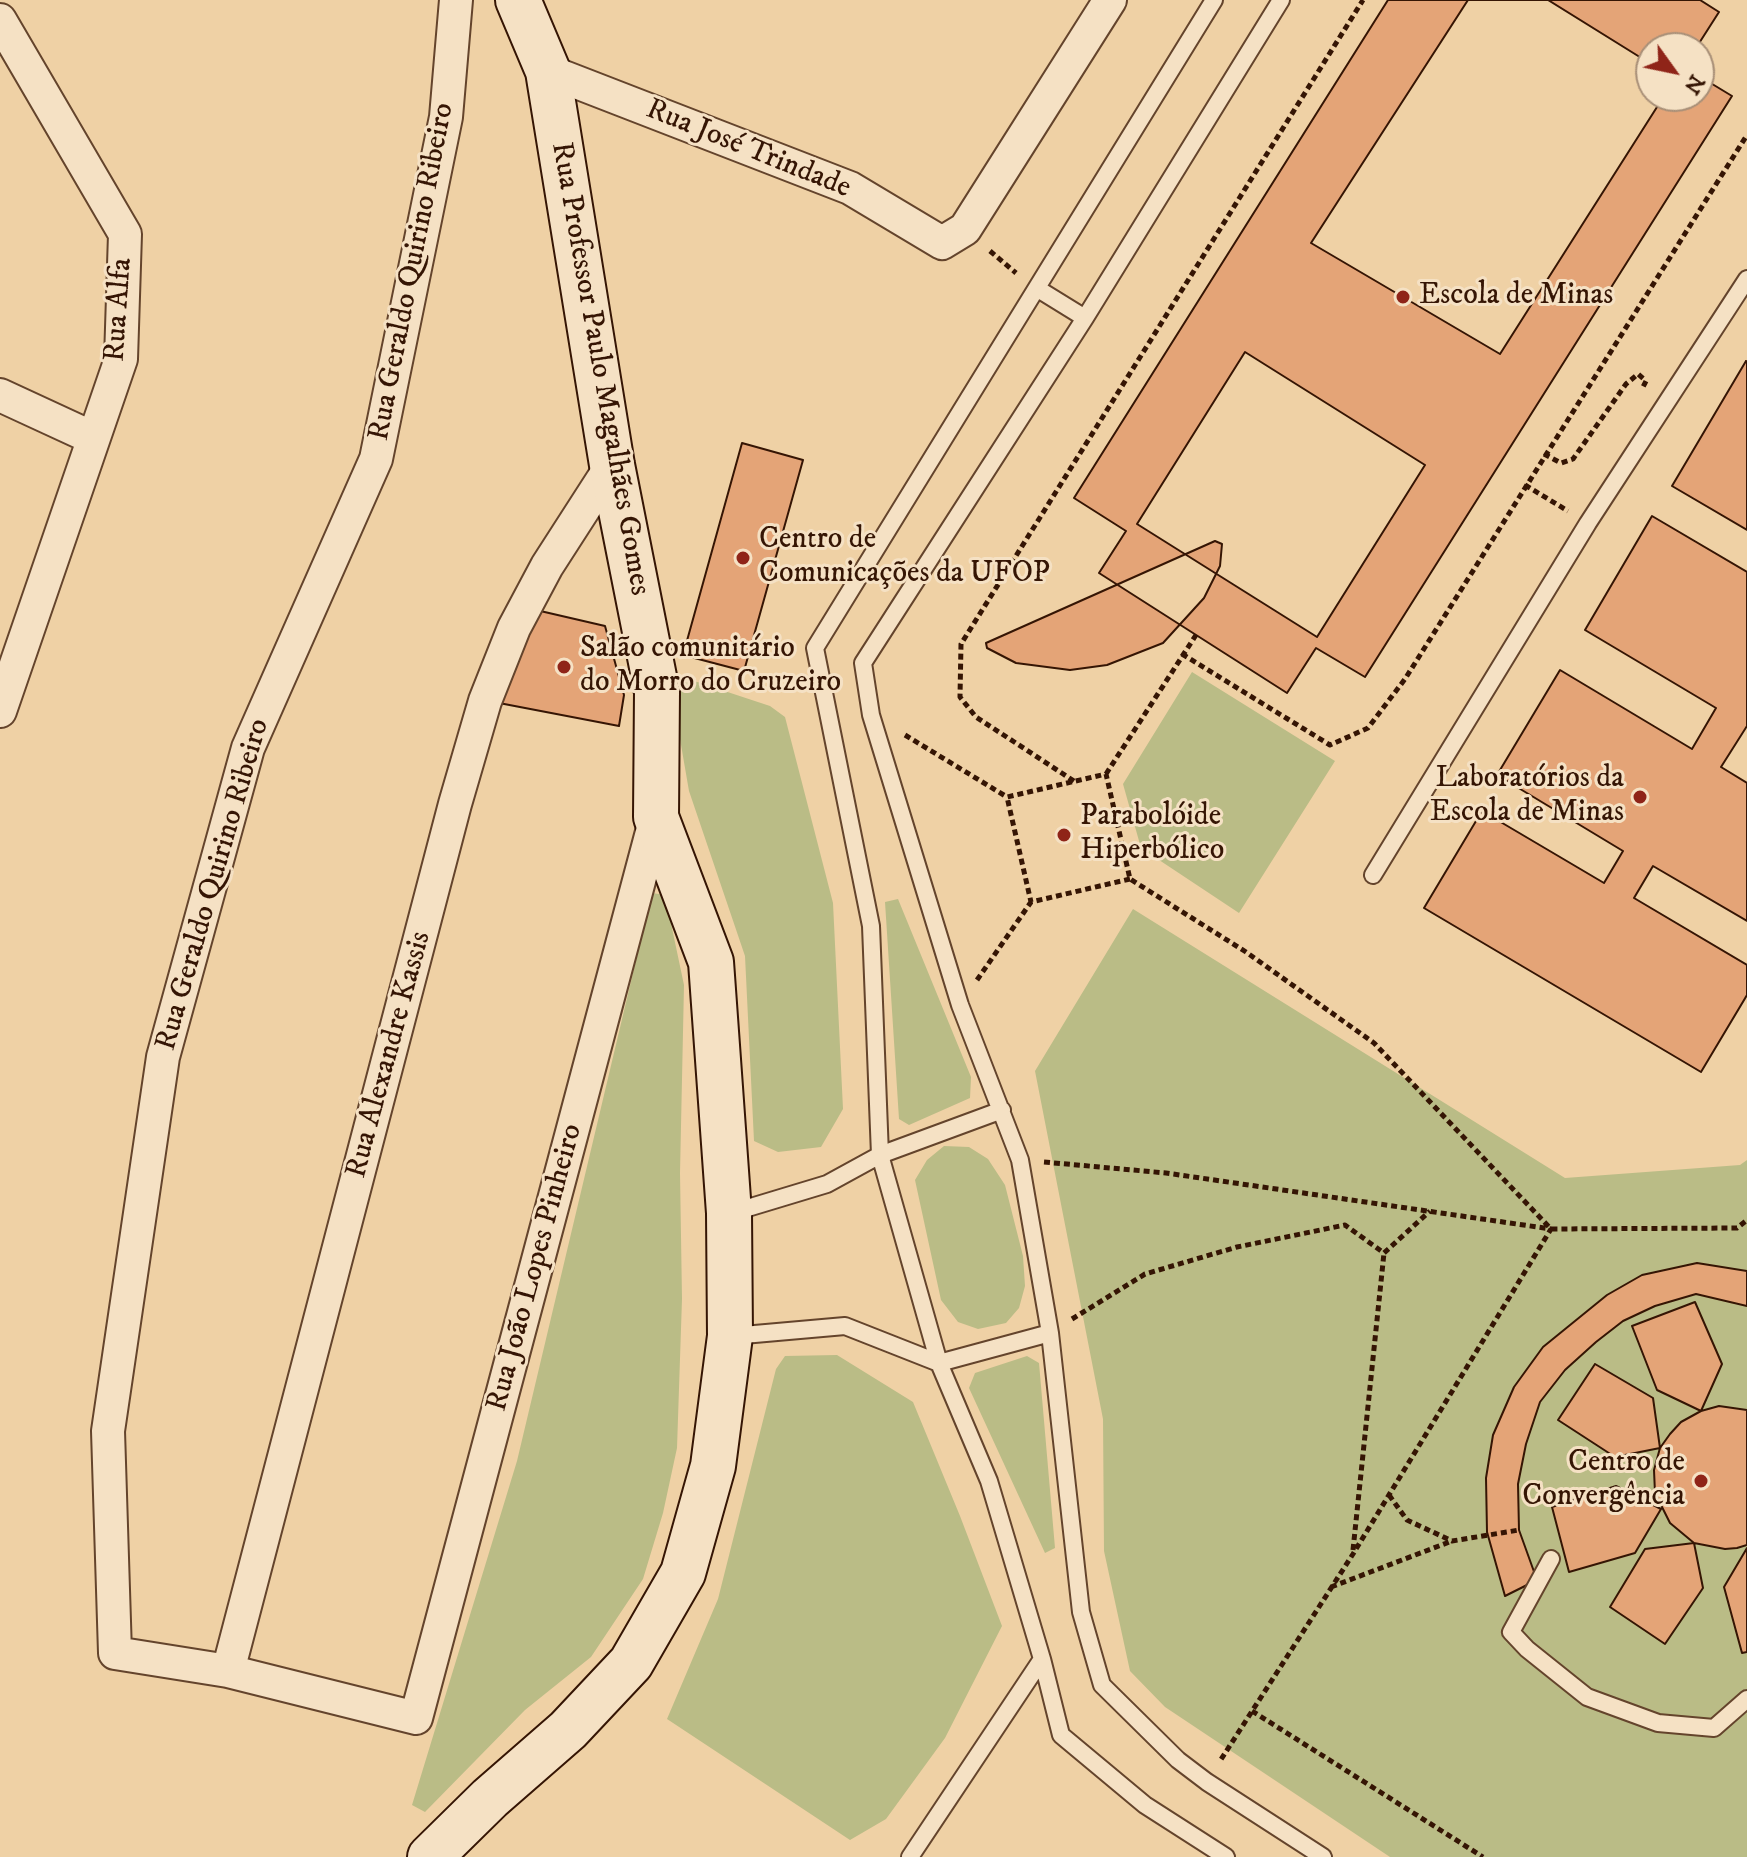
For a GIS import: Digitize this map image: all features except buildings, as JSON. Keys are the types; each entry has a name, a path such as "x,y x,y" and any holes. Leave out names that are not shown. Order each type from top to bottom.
{"street":[{"name":"Rua Geraldo Quirino Ribeiro","path":"228,1671 115,1653 108,1431 163,1057 248,748 376,459 446,117 456,0"},
{"name":"Rua Professor Paulo Magalhães Gomes","path":"430,1857 490,1798 568,1730 631,1663 683,1573 713,1466 730,1336 729,1213 711,962 656,817 657,692 612,465 548,71 518,0"},
{"path":"954,236 1110,0"},
{"name":"Rua Alfa","path":"0,20 125,234 121,359 0,711"},
{"name":"Rua José Trindade","path":"548,71 850,188 954,236"},
{"path":"0,395 93,438"},
{"name":"Rua Alexandre Kassis","path":"228,1671 455,804 485,701 514,628 547,566 612,465"},
{"name":"Rua João Lopes Pinheiro","path":"228,1671 416,1718 656,817"}],"lane":[{"path":"1214,0 815,648 871,926 880,1155 939,1363 989,1481 1042,1659 1061,1735 1145,1805 1226,1857"},
{"path":"1281,0 1085,318 863,663 871,715 960,1005 1020,1160 1050,1333 1081,1612 1102,1685 1178,1760 1323,1857"},
{"path":"1373,875 1588,523 1747,279"},
{"path":"1038,289 1085,318"},
{"path":"729,1213 827,1184 880,1155 1002,1110"},
{"path":"730,1336 845,1326 939,1363 1050,1333"},
{"path":"1551,1559 1511,1632 1527,1649 1587,1697 1658,1723 1714,1728 1747,1699"},
{"path":"910,1857 1042,1659"}],"path":[{"path":"1074,781 976,717 960,697 961,644 1363,0"},
{"path":"1182,654 1330,745 1368,728 1405,679 1747,135"},
{"path":"954,236 1038,289"},
{"path":"1544,454 1561,463 1573,459 1626,384 1638,374 1646,381 1641,393"},
{"path":"1525,485 1588,523"},
{"path":"1196,635 1106,774 1130,879 1246,952 1374,1043 1551,1229"},
{"path":"871,715 1007,797 1106,774"},
{"path":"1007,797 1031,902"},
{"path":"960,1005 1031,902 1130,879"},
{"path":"1020,1160 1166,1173 1551,1229 1737,1228 1747,1231"},
{"path":"1353,1554 1384,1253 1430,1210"},
{"path":"1737,1228 1747,1220"},
{"path":"1050,1333 1145,1274 1237,1247 1345,1225 1384,1253"},
{"path":"1207,1782 1353,1554 1551,1229"},
{"path":"1389,1495 1407,1520 1452,1541"},
{"path":"1331,1587 1452,1541 1519,1530"},
{"path":"1252,1711 1483,1857"}],"green space":[{"path":"1192,672 1335,761 1239,913 1141,848 1123,784"},
{"path":"679,676 770,706 785,717 833,903 843,1109 821,1147 778,1152 754,1141 745,956 689,791 671,687"},
{"path":"652,893 665,895 684,985 680,1173 682,1299 677,1448 663,1513 643,1579 591,1657 525,1710 425,1812 412,1805 517,1461"},
{"path":"898,899 971,1077 970,1098 909,1125 899,1119 885,902"},
{"path":"1133,909 1565,1178 1740,1165 1747,1160 1747,1857 1390,1857 1165,1707 1130,1671 1104,1551 1103,1419 1035,1071"},
{"path":"944,1146 969,1147 988,1159 1005,1185 1023,1256 1025,1286 1019,1308 1006,1323 978,1329 958,1322 941,1300 915,1180 927,1160"},
{"path":"837,1355 913,1402 1002,1626 945,1738 886,1819 850,1840 667,1719 718,1599 776,1369 785,1356"},
{"path":"1027,1356 1039,1363 1055,1548 1045,1553 969,1388 975,1373"}],"place":[{"name":"Escola de Minas","path":"1403,297"},
{"name":"Centro de Comunicações da UFOP","path":"743,558"},
{"name":"Salão comunitário do Morro do Cruzeiro","path":"564,667"},
{"name":"Laboratórios da Escola de Minas","path":"1640,797"},
{"name":"Parabolóide Hiperbólico","path":"1064,835"},
{"name":"Centro de Convergência","path":"1701,1481"}]}
